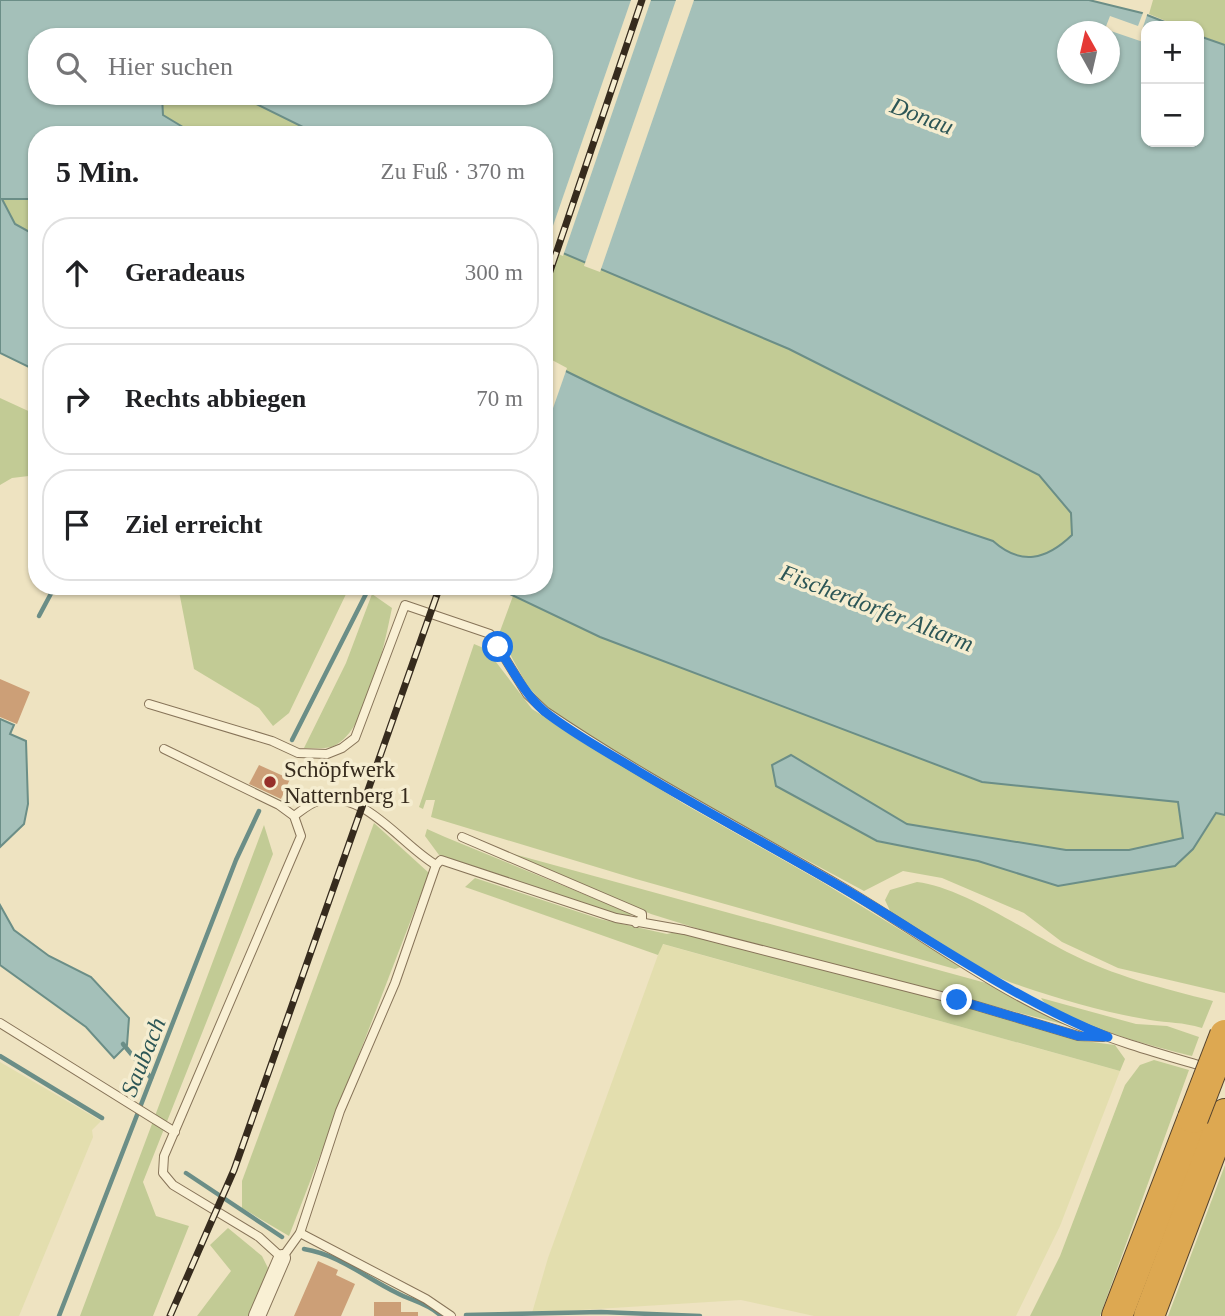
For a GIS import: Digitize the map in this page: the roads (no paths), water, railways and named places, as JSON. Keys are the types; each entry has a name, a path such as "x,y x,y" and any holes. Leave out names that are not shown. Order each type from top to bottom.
{"highway":[{"path":"1149,1316 1213,1120 1225,1034"},
{"path":"1117,1316 1213,1120"}],"street":[{"path":"257,1316 282,1258"}],"lane":[{"path":"149,704 272,741 298,753 327,754 342,748 355,738 405,605 490,634 527,694 545,711 593,744 731,827 836,884 1001,985 1072,1023 1108,1037 1225,1073"},
{"path":"164,749 279,805 294,816 301,836 164,1156 163,1173 173,1185 259,1237 282,1258 300,1233 340,1111 395,983 436,865 441,860 636,923 697,933 957,1000 1078,1036 1108,1037"},
{"path":"294,816 316,801 349,802 381,820 416,854 436,865"},
{"path":"462,837 642,914 642,919 636,923"},
{"path":"0,1023 174,1132"},
{"path":"300,1233 426,1299 451,1316"}],"water":[{"path":"0,0 1089,0 1162,21 1141,21 1141,147 1204,147 1204,38 1225,45 1225,815 1216,813 1193,849 1175,866 1058,886 978,861 877,841 776,786 772,765 791,755 907,824 1066,850 1129,850 1183,838 1178,802 982,782 600,637 512,595 553,595 553,364 653,412 765,459 993,541 1003,549 1023,557 1033,557 1053,550 1072,535 1071,513 1039,475 789,349 553,249 553,126 301,126 258,105 553,105 553,28 28,28 28,105 162,105 163,115 181,126 28,126 28,199 2,199 15,224 28,231 28,367 0,353"},
{"path":"0,719 14,725 10,734 26,741 28,804 24,824 0,847"},
{"path":"0,905 14,930 49,956 91,977 129,1018 127,1045 114,1058 86,1027 0,965"}],"waterway":[{"path":"39,616 50,595"},
{"path":"292,740 365,595"},
{"name":"Saubach","path":"59,1316 236,860 259,811"},
{"path":"123,1044 151,1078"},
{"path":"0,1056 102,1118"},
{"path":"186,1173 282,1237"},
{"path":"304,1249 341,1261 440,1315"},
{"path":"466,1315 601,1312 700,1316"}],"railway":[{"path":"553,262 642,0"},
{"path":"170,1316 234,1170 437,595"}],"place":[{"name":"Schöpfwerk Natternberg 1","path":"270,782"}],"water label":[{"name":"Donau","path":"922,116"},
{"name":"Fischerdorfer Altarm","path":"877,608"}]}
